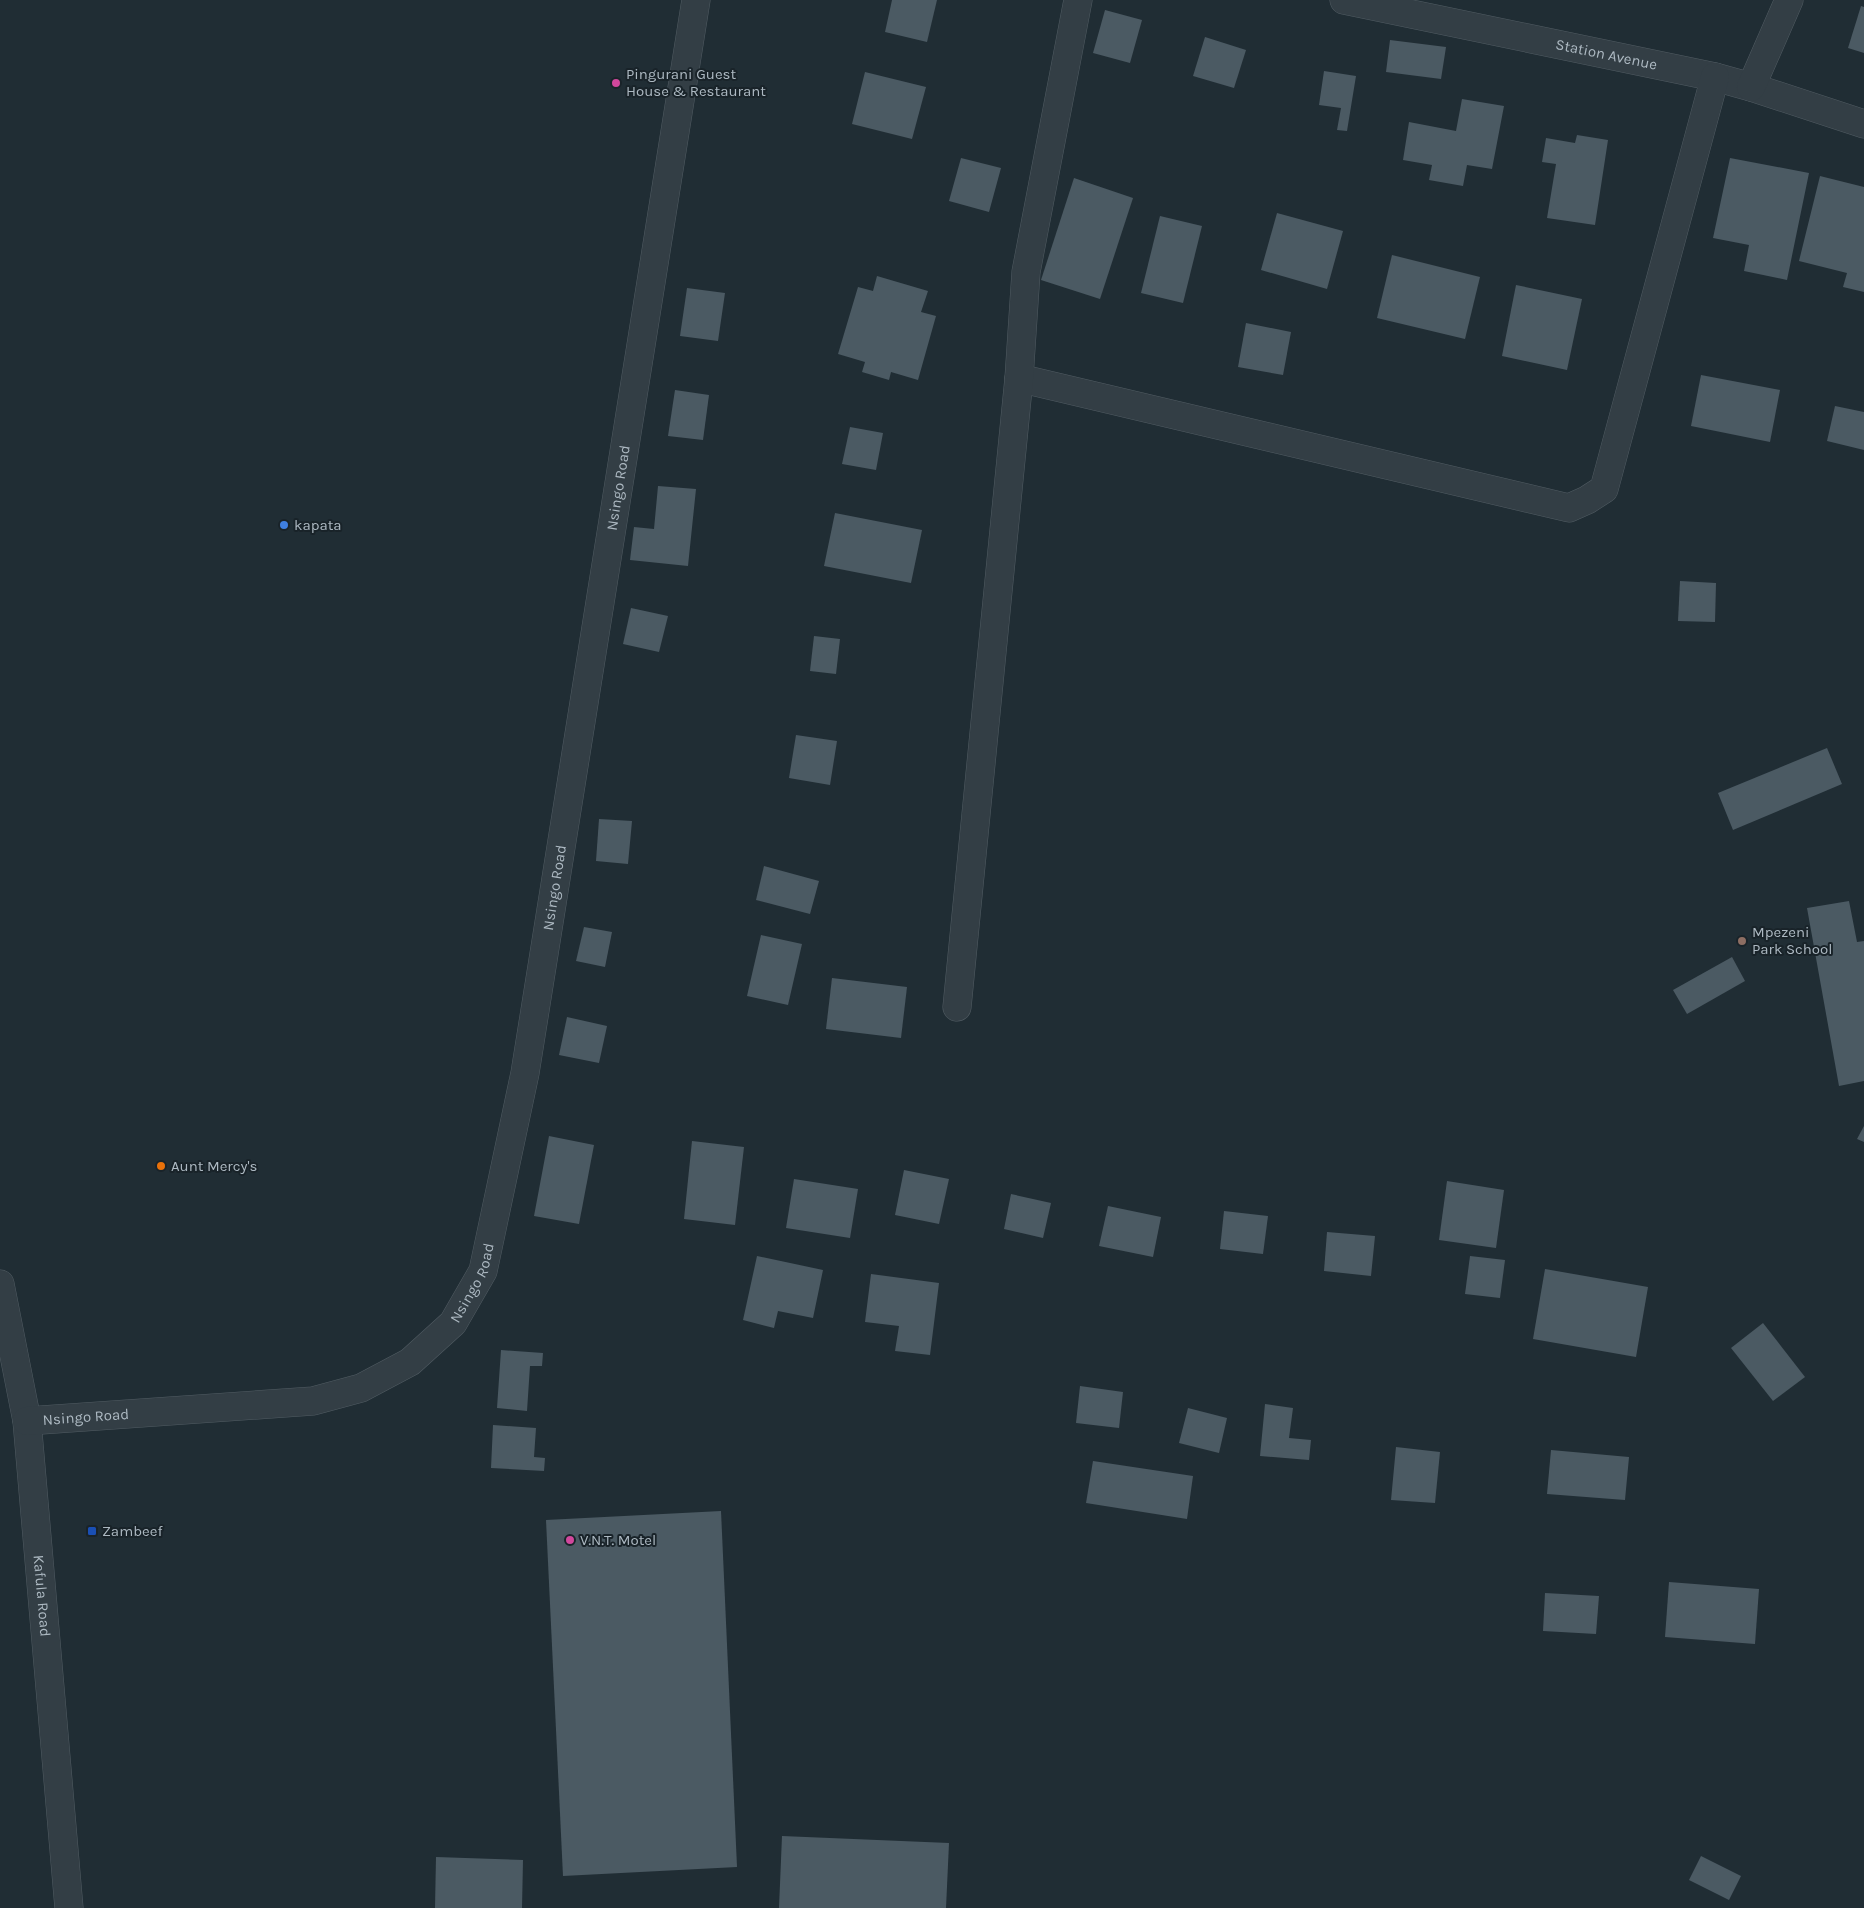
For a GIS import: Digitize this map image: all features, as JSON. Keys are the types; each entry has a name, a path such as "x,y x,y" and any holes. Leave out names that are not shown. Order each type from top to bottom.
{"street":[{"name":"Nsingo Road","path":"27,1421 313,1401 361,1388 410,1362 453,1323 483,1271 525,1073 696,0"},
{"path":"957,1007 1019,378 1026,272 1078,0"},
{"name":"Station Avenue","path":"1344,0 1715,78 1751,87 1864,124"},
{"path":"1751,87 1789,0"},
{"path":"1019,378 1569,508 1587,500 1604,489 1715,78"},
{"name":"Kafula Road","path":"0,1284 27,1421 69,1908"}],"building":[{"path":"892,0 937,0 927,42 885,32"},
{"path":"1861,6 1864,7 1864,53 1848,48"},
{"path":"1105,10 1142,20 1130,63 1093,53"},
{"path":"1205,37 1246,50 1234,88 1193,76"},
{"path":"1390,40 1446,47 1441,79 1386,72"},
{"path":"1324,71 1356,76 1347,131 1337,130 1341,108 1319,105"},
{"path":"865,72 926,87 912,139 852,124"},
{"path":"1462,99 1504,106 1492,169 1467,165 1463,186 1429,180 1432,165 1403,160 1409,122 1456,131"},
{"path":"1577,135 1608,140 1595,225 1547,218 1556,164 1542,162 1546,138 1575,143"},
{"path":"961,158 1001,168 989,212 949,201"},
{"path":"1730,158 1809,173 1787,280 1744,271 1749,245 1713,238"},
{"path":"1820,176 1864,187 1864,292 1843,287 1847,273 1799,261"},
{"path":"1074,178 1133,198 1100,299 1041,280"},
{"path":"1277,213 1343,231 1327,289 1261,270"},
{"path":"1160,216 1202,226 1183,303 1141,293"},
{"path":"1392,255 1480,277 1465,339 1377,318"},
{"path":"877,276 928,291 921,312 936,316 918,380 891,372 889,380 862,372 865,362 838,354 858,287 873,291"},
{"path":"1516,285 1582,299 1567,370 1502,356"},
{"path":"687,288 725,293 718,341 680,336"},
{"path":"1246,323 1291,332 1283,375 1238,367"},
{"path":"1701,375 1780,390 1770,442 1691,426"},
{"path":"675,390 709,395 703,440 668,436"},
{"path":"1835,406 1864,412 1864,450 1827,441"},
{"path":"850,427 883,433 876,470 842,464"},
{"path":"658,486 696,489 688,566 630,560 634,527 654,529"},
{"path":"835,513 922,530 911,583 824,566"},
{"path":"1680,581 1716,583 1715,622 1678,621"},
{"path":"631,608 668,616 659,652 623,644"},
{"path":"814,636 840,639 836,674 810,671"},
{"path":"796,735 837,741 830,785 789,778"},
{"path":"1827,748 1842,784 1733,830 1718,793"},
{"path":"599,819 632,821 628,864 596,861"},
{"path":"764,866 819,881 810,914 756,900"},
{"path":"1849,901 1857,942 1864,941 1864,1081 1839,1086 1807,908"},
{"path":"584,927 612,932 605,967 576,961"},
{"path":"761,935 802,944 788,1005 747,996"},
{"path":"1732,957 1745,981 1687,1014 1673,990"},
{"path":"832,978 907,987 901,1038 826,1029"},
{"path":"567,1017 607,1026 599,1063 559,1055"},
{"path":"1864,1126 1864,1142 1857,1139"},
{"path":"549,1136 594,1145 579,1224 534,1216"},
{"path":"692,1141 744,1147 735,1225 684,1219"},
{"path":"904,1170 949,1179 939,1224 895,1215"},
{"path":"794,1179 858,1189 850,1238 786,1228"},
{"path":"1447,1181 1504,1190 1496,1248 1439,1240"},
{"path":"1011,1194 1051,1203 1043,1238 1004,1229"},
{"path":"1108,1206 1161,1217 1153,1257 1099,1246"},
{"path":"1224,1211 1268,1216 1263,1254 1220,1249"},
{"path":"1327,1232 1375,1236 1371,1276 1324,1271"},
{"path":"757,1256 823,1270 813,1318 778,1311 774,1328 743,1320"},
{"path":"1470,1256 1505,1260 1500,1298 1465,1294"},
{"path":"1545,1269 1648,1287 1636,1357 1533,1339"},
{"path":"871,1274 939,1283 930,1355 895,1351 899,1326 865,1322"},
{"path":"1763,1323 1805,1377 1773,1401 1731,1348"},
{"path":"501,1350 543,1353 542,1366 530,1366 527,1411 497,1408"},
{"path":"1080,1386 1123,1392 1119,1428 1076,1423"},
{"path":"1265,1404 1293,1408 1289,1438 1311,1440 1309,1460 1260,1456"},
{"path":"1188,1408 1227,1418 1219,1453 1179,1443"},
{"path":"493,1425 536,1428 534,1457 545,1458 544,1471 491,1468"},
{"path":"1396,1447 1440,1452 1435,1503 1391,1500"},
{"path":"1551,1450 1629,1457 1625,1500 1547,1494"},
{"path":"1093,1461 1193,1476 1187,1519 1086,1503"},
{"path":"721,1511 737,1867 563,1876 546,1520"},
{"path":"1669,1582 1759,1589 1755,1644 1665,1637"},
{"path":"1545,1593 1599,1596 1596,1634 1543,1631"},
{"path":"782,1836 949,1843 946,1908 779,1908"},
{"path":"1701,1856 1741,1876 1729,1900 1689,1880"},
{"path":"436,1857 523,1860 522,1908 435,1908"}],"place":[{"name":"Pingurani Guest House & Restaurant","path":"616,83"},
{"name":"kapata","path":"284,525"},
{"name":"Mpezeni Park School","path":"1742,941"},
{"name":"Aunt Mercy's","path":"161,1166"},
{"name":"Zambeef","path":"92,1531"},
{"name":"V.N.T. Motel","path":"570,1540"}]}
